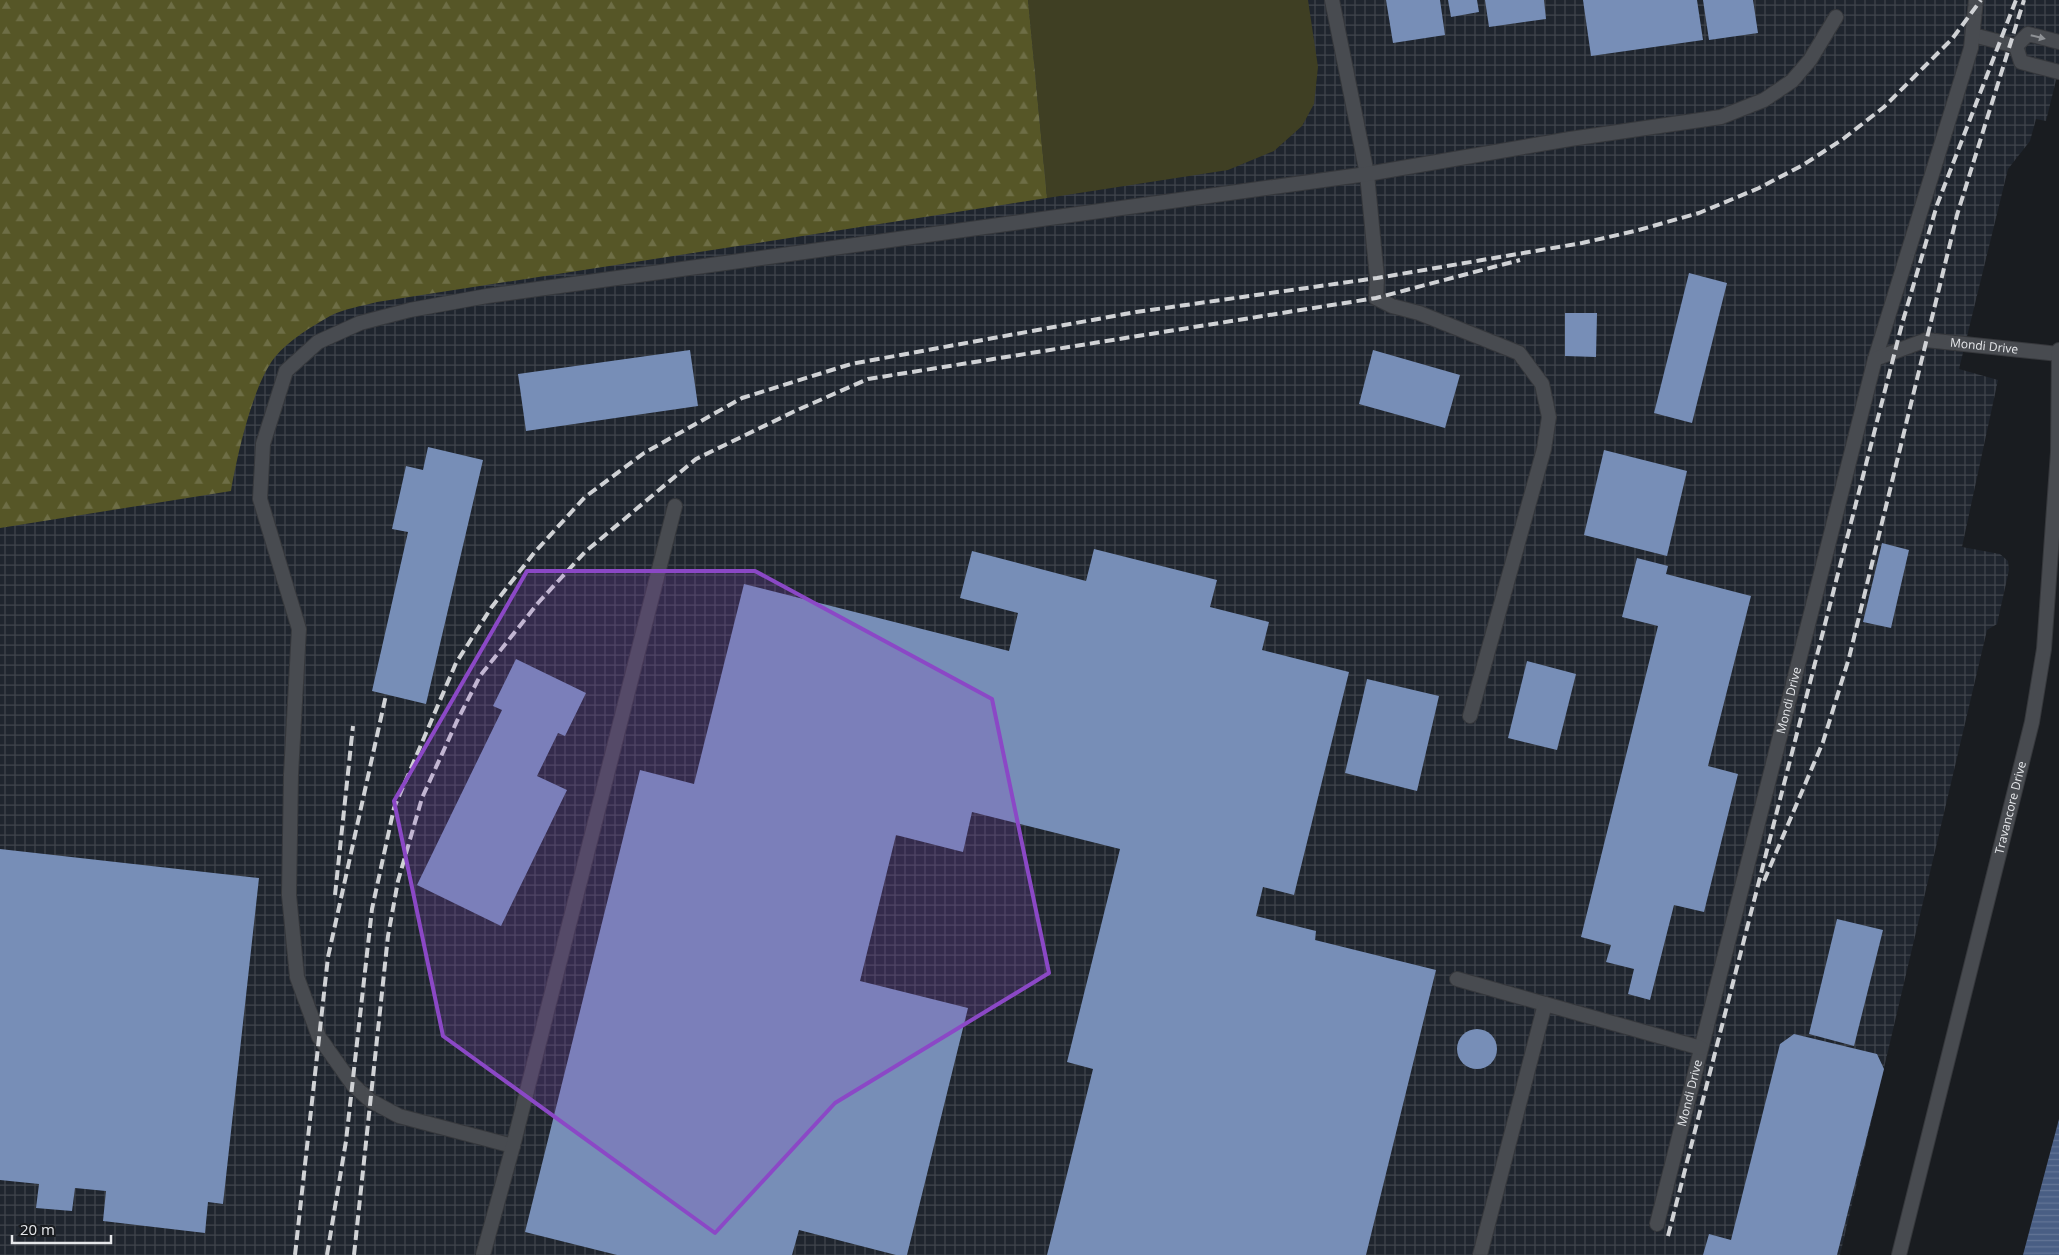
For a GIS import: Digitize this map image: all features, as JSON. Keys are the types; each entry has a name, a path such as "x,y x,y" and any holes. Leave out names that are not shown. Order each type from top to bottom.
{"street":[{"path":"1332,0 1367,174 1377,278 1376,298 1392,306 1418,313 1519,353 1542,384 1549,417 1544,449 1470,716"},
{"path":"1875,359 1971,48 1976,0"},
{"path":"513,1146 399,1116 371,1100 353,1085 319,1037 296,977 289,895 291,774 299,629 260,499 263,444 286,371 318,342 360,322 410,310 486,296 1367,174 1570,139 1721,117 1764,100 1792,81 1810,60 1836,17"},
{"path":"2016,46 2028,34 2059,42"},
{"path":"1973,35 2016,46"},
{"path":"2016,46 2021,62 2059,72"},
{"name":"Mondi Drive","path":"1657,1224 1875,359 1926,340 2059,352"},
{"name":"Travancore Drive","path":"1899,1255 2032,722 2044,648 2058,452 2059,352"},
{"path":"483,1255 513,1146 675,506"},
{"path":"1457,978 1702,1048"},
{"path":"1480,1255 1545,1004"}],"highlighted area":[{"path":"527,571 755,571 992,699 1049,973 835,1103 715,1233 443,1036 394,801"}],"shaded area":[{"path":"0,0 2059,0 2059,68 2046,121 2036,119 2030,141 2008,169 1959,369 1998,380 1962,547 2000,554 2008,561 2009,570 1997,624 1987,630 1840,1255 0,1255"},
{"path":"1028,0 1308,0 1318,67 1314,104 1302,126 1274,151 1228,170 1047,198"}],"green space":[{"path":"0,0 1028,0 1047,198 377,302 347,310 330,316 294,339 275,357 267,369 247,421 231,491 0,528"}],"water":[{"path":"2059,1119 2059,1255 2023,1255"}],"building":[{"path":"1386,0 1440,0 1445,35 1393,43"},
{"path":"1448,0 1477,0 1479,12 1451,17"},
{"path":"1485,0 1544,0 1546,19 1489,27"},
{"path":"1583,0 1697,0 1703,40 1591,56"},
{"path":"1703,0 1753,0 1758,33 1709,40"},
{"path":"1689,273 1727,283 1692,423 1654,413"},
{"path":"1565,313 1597,313 1596,357 1565,356"},
{"path":"690,350 698,406 526,431 518,374"},
{"path":"1373,350 1460,375 1445,428 1359,404"},
{"path":"428,447 483,460 426,704 372,691 408,532 392,529 406,466 423,470"},
{"path":"1604,450 1687,471 1667,556 1584,535"},
{"path":"1882,543 1909,550 1891,628 1863,622"},
{"path":"1094,549 1217,580 1210,607 1269,622 1262,650 1349,672 1294,895 1263,887 1256,916 1316,931 1315,940 1436,970 1366,1255 1047,1255 1093,1069 1067,1062 1120,849 972,812 963,852 896,835 860,981 968,1008 907,1255 896,1255 799,1230 792,1255 617,1255 525,1232 640,770 694,784 744,584 1009,651 1018,613 960,598 972,551 1086,581"},
{"path":"1637,558 1668,566 1666,574 1751,596 1708,766 1738,774 1704,912 1674,905 1650,1000 1628,994 1634,969 1606,962 1611,945 1581,937 1658,626 1622,617"},
{"path":"516,659 586,693 565,736 558,733 537,776 567,790 501,926 417,885 502,710 493,706"},
{"path":"1527,661 1576,674 1557,750 1508,738"},
{"path":"1367,679 1439,696 1417,791 1345,773"},
{"path":"0,849 259,878 223,1204 208,1202 205,1233 103,1221 106,1191 75,1188 72,1211 36,1208 39,1184 0,1180"},
{"path":"1837,919 1883,930 1854,1046 1809,1034"},
{"path":"1473,1029 1481,1029 1488,1032 1494,1038 1497,1049 1494,1060 1488,1066 1481,1069 1473,1069 1466,1066 1460,1060 1457,1053 1457,1045 1460,1038 1466,1032"},
{"path":"1794,1034 1877,1054 1884,1069 1837,1255 1703,1255 1709,1234 1731,1240 1780,1044"}],"railway":[{"path":"327,1255 346,1141 372,909 394,808 456,663 491,608 534,553 585,497 644,453 742,398 851,364 1136,312 1377,278 1582,243 1635,231 1699,213 1759,188 1803,165 1843,139 1884,107 1952,39 1981,0"},
{"path":"1668,1236 1902,324 1937,205 2016,0"},
{"path":"1764,881 1823,742 1849,658 1957,215 2024,0"},
{"path":"354,1255 388,936 398,881 422,798 480,676 538,603 585,552 696,459 795,411 868,379 1376,298 1520,260"},
{"path":"295,1255 328,957 386,695"},
{"path":"335,895 353,726"}]}
